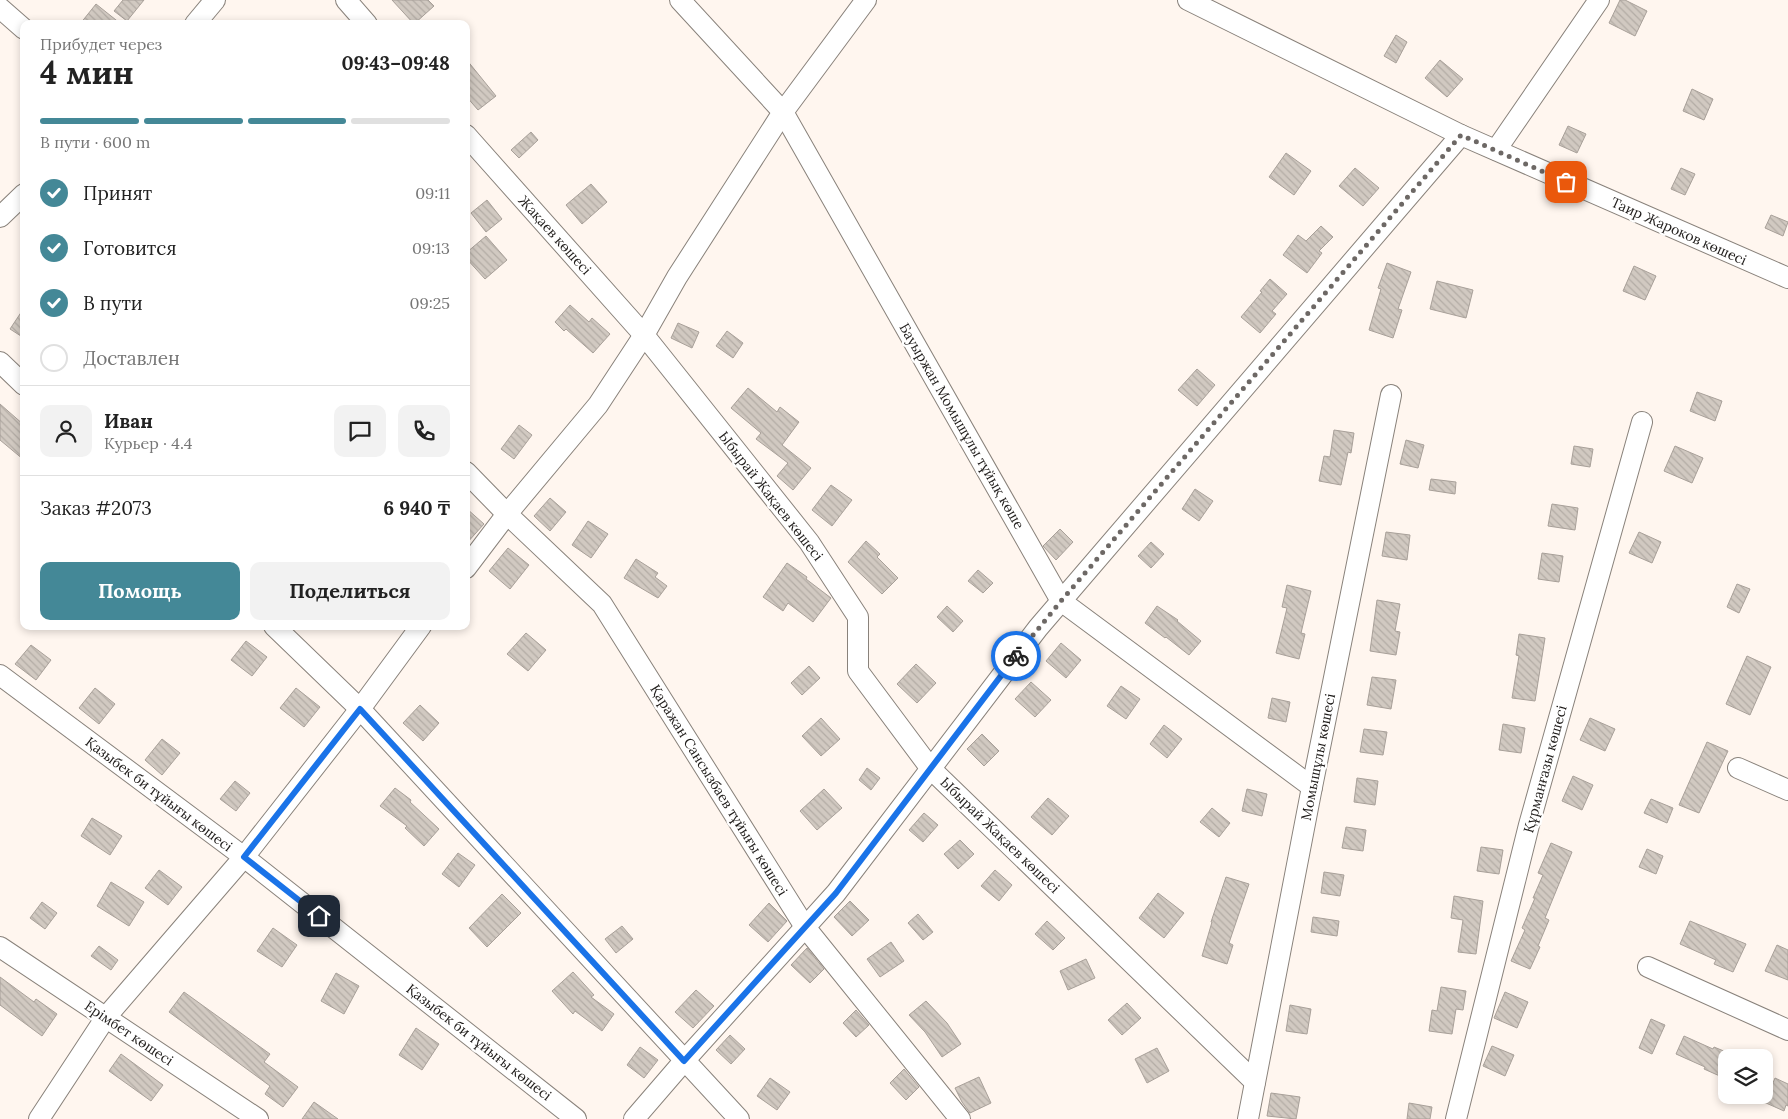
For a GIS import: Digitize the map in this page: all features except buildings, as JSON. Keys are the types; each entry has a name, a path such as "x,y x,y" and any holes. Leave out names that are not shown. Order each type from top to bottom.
{"street":[{"path":"198,20 215,0"},
{"path":"346,0 364,20"},
{"name":"Бауыржан Момышұлы тұйық көше","path":"680,0 783,112 1061,601 1312,787"},
{"path":"470,563 507,514 598,405 644,335 677,277 783,112 866,0"},
{"name":"Таир Жароков көшесі","path":"1188,0 1461,135 1788,278"},
{"path":"1496,150 1589,4"},
{"path":"0,8 20,26"},
{"path":"634,1119 836,893 1038,628 1461,135"},
{"name":"Жақаев көшесі","path":"470,139 644,335"},
{"path":"0,217 20,198"},
{"name":"Ыбырай Жақаев көшесі","path":"644,335 809,542 858,617 858,671 931,769 1255,1082"},
{"path":"0,362 20,381"},
{"name":"Момышұлы көшесі","path":"1248,1119 1312,787 1391,395"},
{"name":"Құрманғазы көшесі","path":"1456,1119 1529,825 1642,422"},
{"name":"Қаражан Сансызбаев тұйығы көшесі","path":"470,476 602,604 805,927 960,1119"},
{"path":"278,630 360,709 739,1119"},
{"path":"39,1119 106,1017 244,857 360,709 418,630"},
{"name":"Қазыбек би тұйығы көшесі","path":"0,675 244,857 576,1119"},
{"path":"1738,768 1788,790"},
{"name":"Ерімбет көшесі","path":"0,947 258,1119"},
{"path":"1648,967 1788,1030"}],"way so far":[{"path":"1016,656 1061,601 1461,135 1566,182"}],"route":[{"path":"319,916 244,857 360,709 684,1061 836,893 1016,656"}]}
